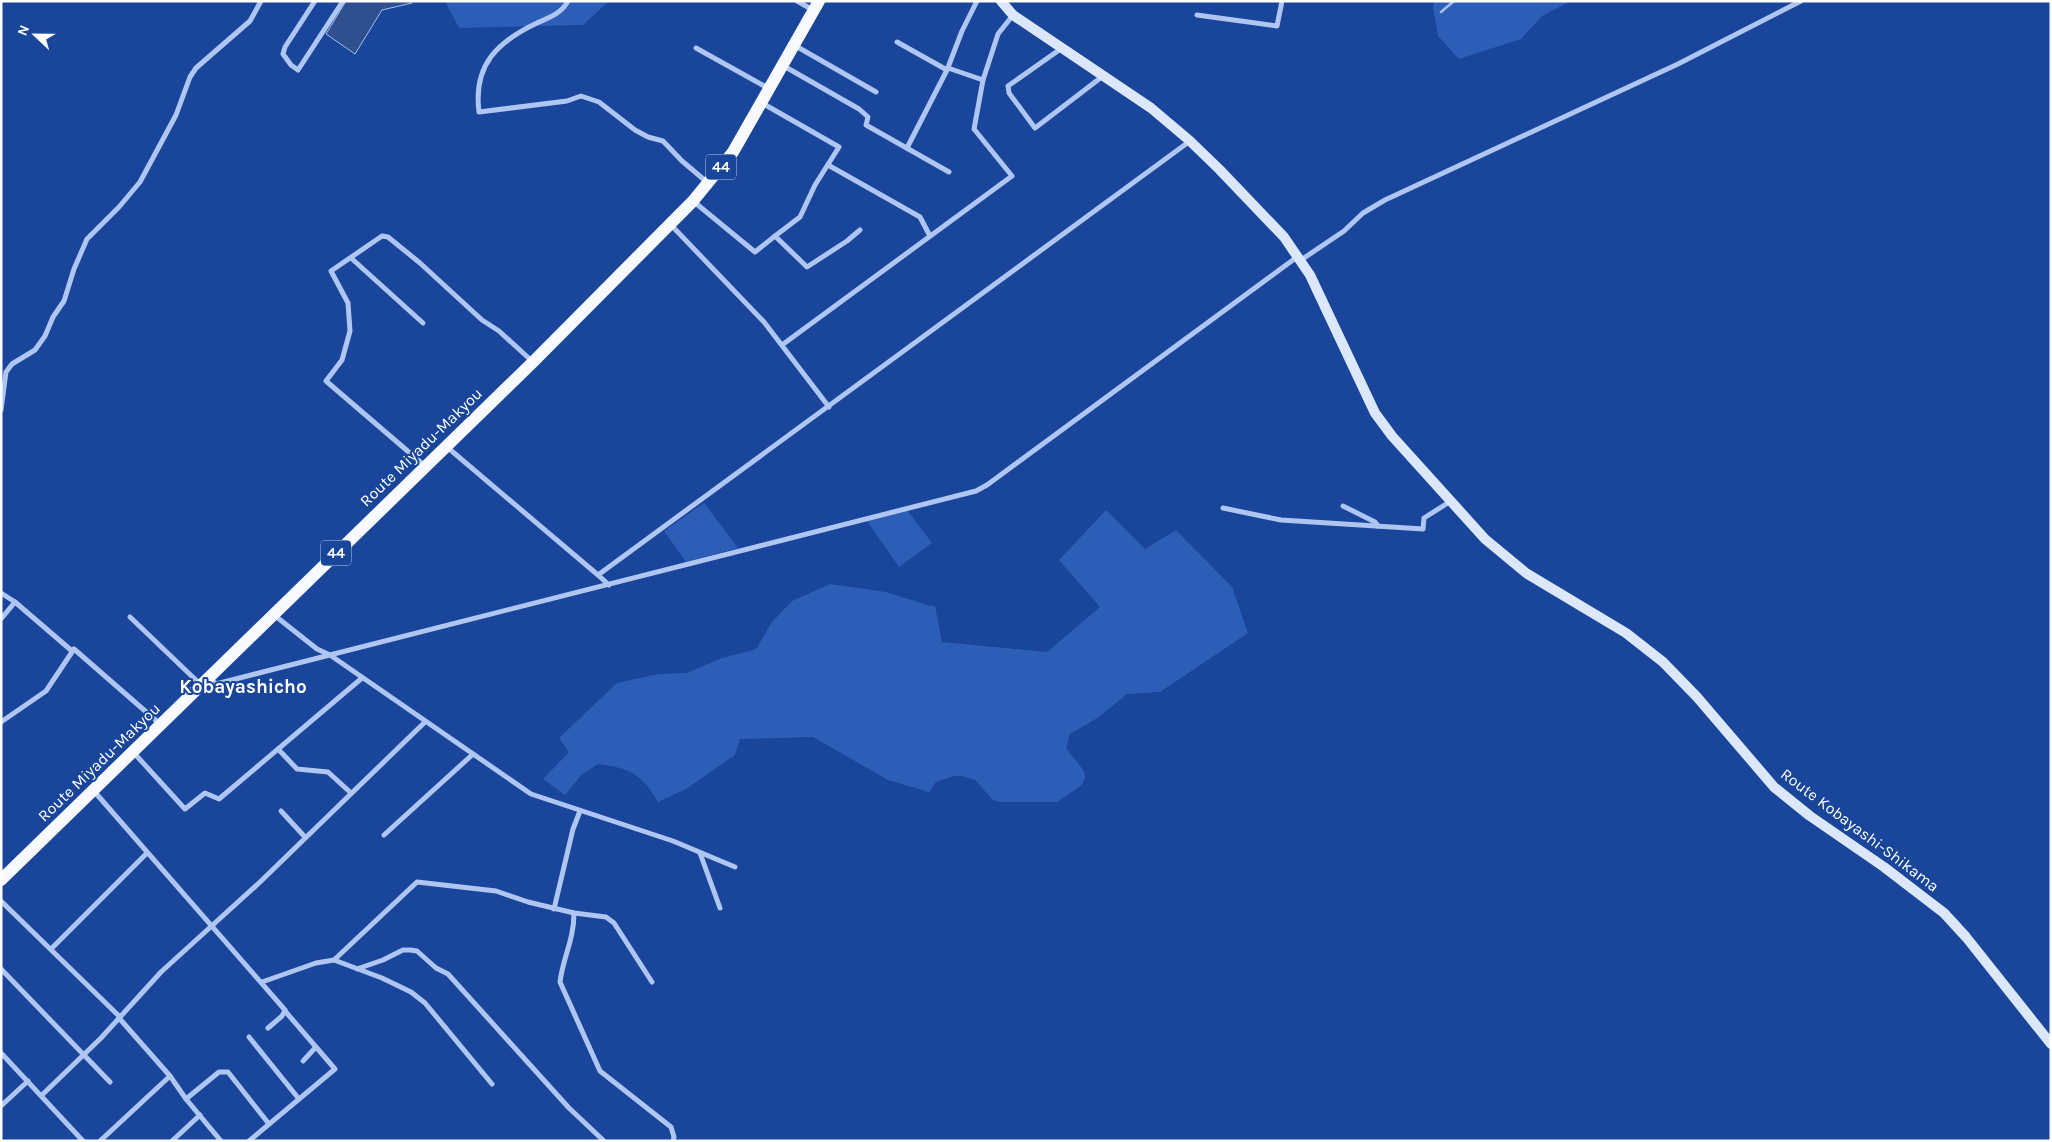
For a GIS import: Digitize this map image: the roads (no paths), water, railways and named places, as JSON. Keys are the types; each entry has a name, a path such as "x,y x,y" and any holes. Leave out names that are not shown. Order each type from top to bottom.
{"main road":[{"name":"Route Kobayashi-Shikama","path":"1001,1 1013,15 1151,108 1190,141 1284,237 1300,258 1316,285 1375,413 1392,436 1485,539 1512,562 1626,633 1657,657 1679,677 1774,787 1810,816 1899,878 1944,913 1966,937 2051,1044"},
{"name":"Route Miyadu-Makyou","path":"1,880 533,362 694,201 733,152 816,6"}],"street":[{"path":"1,410 6,372 12,364 35,350 45,336 53,318 64,301 74,269 87,239 119,207 140,182 176,116 193,72 250,21 261,1"},
{"path":"315,1 285,47 283,54 291,66 298,70 343,1"},
{"path":"568,1 557,14 522,30 504,42 489,57 478,84 479,112 568,102 581,96 599,102 642,133 663,141 682,161 709,183"},
{"path":"797,1 816,6"},
{"path":"907,148 947,69 962,31 977,1"},
{"path":"1197,15 1278,26 1282,1"},
{"path":"130,617 205,681 216,684 225,683 976,491 987,485 1300,258 1344,231 1363,213 1385,200 1678,64 1801,1"},
{"path":"782,345 1012,176 974,129 982,80 998,34 1013,15"},
{"path":"897,42 947,69 982,80"},
{"path":"794,45 876,92"},
{"path":"696,48 769,89"},
{"path":"1062,48 1008,86 1009,93 1035,128 1104,76"},
{"path":"782,65 859,109 868,117 866,125 949,172"},
{"path":"694,201 755,252 800,217 815,184 839,147 762,102"},
{"path":"598,575 1190,141"},
{"path":"828,165 920,216 930,236"},
{"path":"671,225 764,322 829,407"},
{"path":"775,236 807,268 848,241 860,230"},
{"path":"425,466 326,381 342,360 350,331 348,303 331,272 382,236 388,237 533,362"},
{"path":"351,258 423,324"},
{"path":"446,446 609,585"},
{"path":"1224,508 1281,520 1423,529 1424,518 1451,501"},
{"path":"1344,506 1375,522 1378,526"},
{"path":"1,593 15,602 72,651 74,649 160,724"},
{"path":"1,619 15,602"},
{"path":"273,614 317,649 330,655 530,794 672,841 735,866"},
{"path":"1,722 46,692 72,651"},
{"path":"133,752 185,809 205,793 219,799 362,678"},
{"path":"42,1096 120,1018 160,972 259,882 425,722"},
{"path":"278,749 298,769 328,772 350,793"},
{"path":"384,835 472,755"},
{"path":"93,790 262,982 334,1069 249,1141"},
{"path":"281,811 306,837"},
{"path":"554,908 573,829 580,811"},
{"path":"51,949 147,853"},
{"path":"700,853 720,908"},
{"path":"334,960 417,882 496,891 528,902 574,913 606,917 614,923 652,982"},
{"path":"1,902 120,1018 170,1076 186,1099 221,1141"},
{"path":"574,913 574,931 560,982 600,1071 672,1127 673,1141"},
{"path":"357,968 383,960 403,950 417,952 436,968 448,974 569,1108 604,1141"},
{"path":"262,982 316,963 334,960 357,968 411,992 425,1003 492,1084"},
{"path":"1,969 110,1082"},
{"path":"268,1028 285,1011"},
{"path":"249,1037 299,1099"},
{"path":"303,1061 316,1047"},
{"path":"1,1053 83,1141"},
{"path":"186,1099 219,1072 228,1072 269,1124"},
{"path":"100,1141 170,1076"},
{"path":"1,1106 28,1081"},
{"path":"172,1141 200,1115"}],"waterway":[{"path":"1441,12 1454,1"}],"district":[{"name":"Kobayashicho","path":"243,687"}]}
